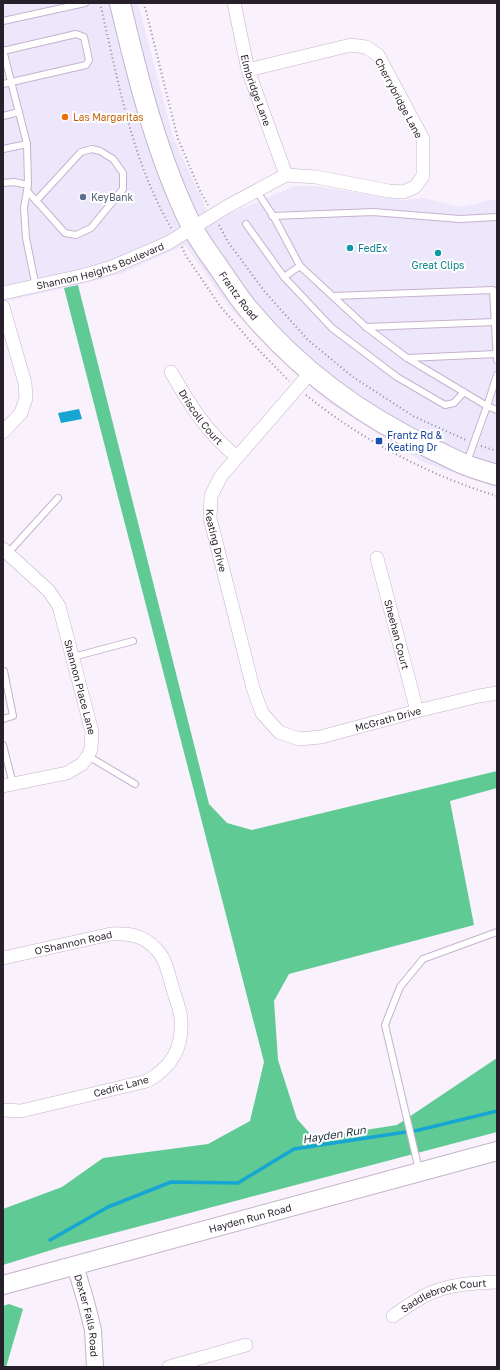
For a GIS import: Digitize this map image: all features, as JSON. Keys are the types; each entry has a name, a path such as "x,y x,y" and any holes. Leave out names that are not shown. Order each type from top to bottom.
{"main road":[{"name":"Frantz Road","path":"120,3 151,125 172,182 192,227 248,310 311,372 386,425 466,465 497,475"},
{"name":"Hayden Run Road","path":"3,1285 497,1151"}],"street":[{"name":"Elmbridge Lane","path":"234,3 248,70 286,175"},
{"name":"Cherrybridge Lane","path":"248,70 351,45 366,46 378,55 423,139 424,176 415,187 403,192 389,191 316,177 286,175"},
{"path":"192,227 256,190 286,175"},
{"name":"Shannon Heights Boulevard","path":"3,293 36,287 112,267 168,243 192,227"},
{"path":"3,307 25,384 26,398 21,413 3,432"},
{"name":"Driscoll Court","path":"171,372 188,402 206,428 223,446 237,457"},
{"name":"Keating Drive","path":"279,732 262,713 253,688 210,518 211,496 221,476 311,372"},
{"name":"Shannon Place Lane","path":"5,551 49,591 60,606 92,732 91,749 88,756"},
{"name":"Sheehan Court","path":"377,558 417,711"},
{"name":"McGrath Drive","path":"279,732 299,739 321,737 417,711 497,693"},
{"path":"8,785 67,773 82,764 88,756"},
{"name":"O'Shannon Road","path":"3,958 111,934 128,933 144,939"},
{"name":"Cedric Lane","path":"3,1110 21,1110 147,1081 158,1075 167,1067 179,1047 181,1018 164,960 156,948 144,939"},
{"name":"Dexter Falls Road","path":"75,1265 93,1330 95,1367"},
{"name":"Saddlebrook Court","path":"393,1316 424,1296 441,1289 470,1283 497,1282"},
{"path":"170,1367 246,1345"}],"lane":[{"path":"3,22 85,3"},
{"path":"3,84 11,82 86,65 89,60 84,37 76,34 3,51 11,82 19,112 27,144 28,188 24,208 26,238 36,287"},
{"path":"3,116 19,112"},
{"path":"3,149 27,144"},
{"path":"3,183 14,182 28,188 36,201 65,233 76,235 92,228 123,189 123,173 113,159 100,151 92,149 81,152 36,201"},
{"path":"256,190 300,266 366,327 407,358 487,406 497,410"},
{"path":"272,216 373,212 460,219 497,217"},
{"path":"246,224 284,277 332,328 397,377 444,405 454,403 464,392"},
{"path":"284,277 300,266"},
{"path":"333,296 494,290 497,360"},
{"path":"366,327 495,322"},
{"path":"407,358 497,354"},
{"path":"466,465 497,376"},
{"path":"5,551 58,498"},
{"path":"73,657 133,641"},
{"path":"3,719 13,716 4,670"},
{"path":"3,745 8,785"},
{"path":"88,756 134,784"},
{"path":"419,1172 385,1024 400,987 423,959 497,932"}],"shaded area":[{"path":"3,3 138,3 173,137 212,221 295,186 316,186 402,200 424,198 460,207 497,199 497,488 423,462 323,399 231,309 185,245 123,273 3,302"}],"green space":[{"path":"78,285 209,804 227,823 252,830 497,771 497,788 450,801 474,925 289,974 274,1001 278,1060 297,1119 314,1138 397,1125 497,1058 497,1132 61,1247 3,1265 3,1209 62,1187 103,1158 208,1144 250,1121 264,1062 64,288"},
{"path":"9,1304 23,1309 6,1367 3,1367 3,1306"}],"water":[{"path":"79,409 82,419 61,423 58,413"}],"waterway":[{"name":"Hayden Run","path":"50,1240 108,1207 171,1182 238,1183 294,1149 419,1130 497,1111"}],"place":[{"name":"Las Margaritas","path":"65,117"},
{"name":"KeyBank","path":"83,197"},
{"name":"FedEx","path":"350,248"},
{"name":"Great Clips","path":"438,253"},
{"name":"Frantz Rd & Keating Dr","path":"379,441"}]}
